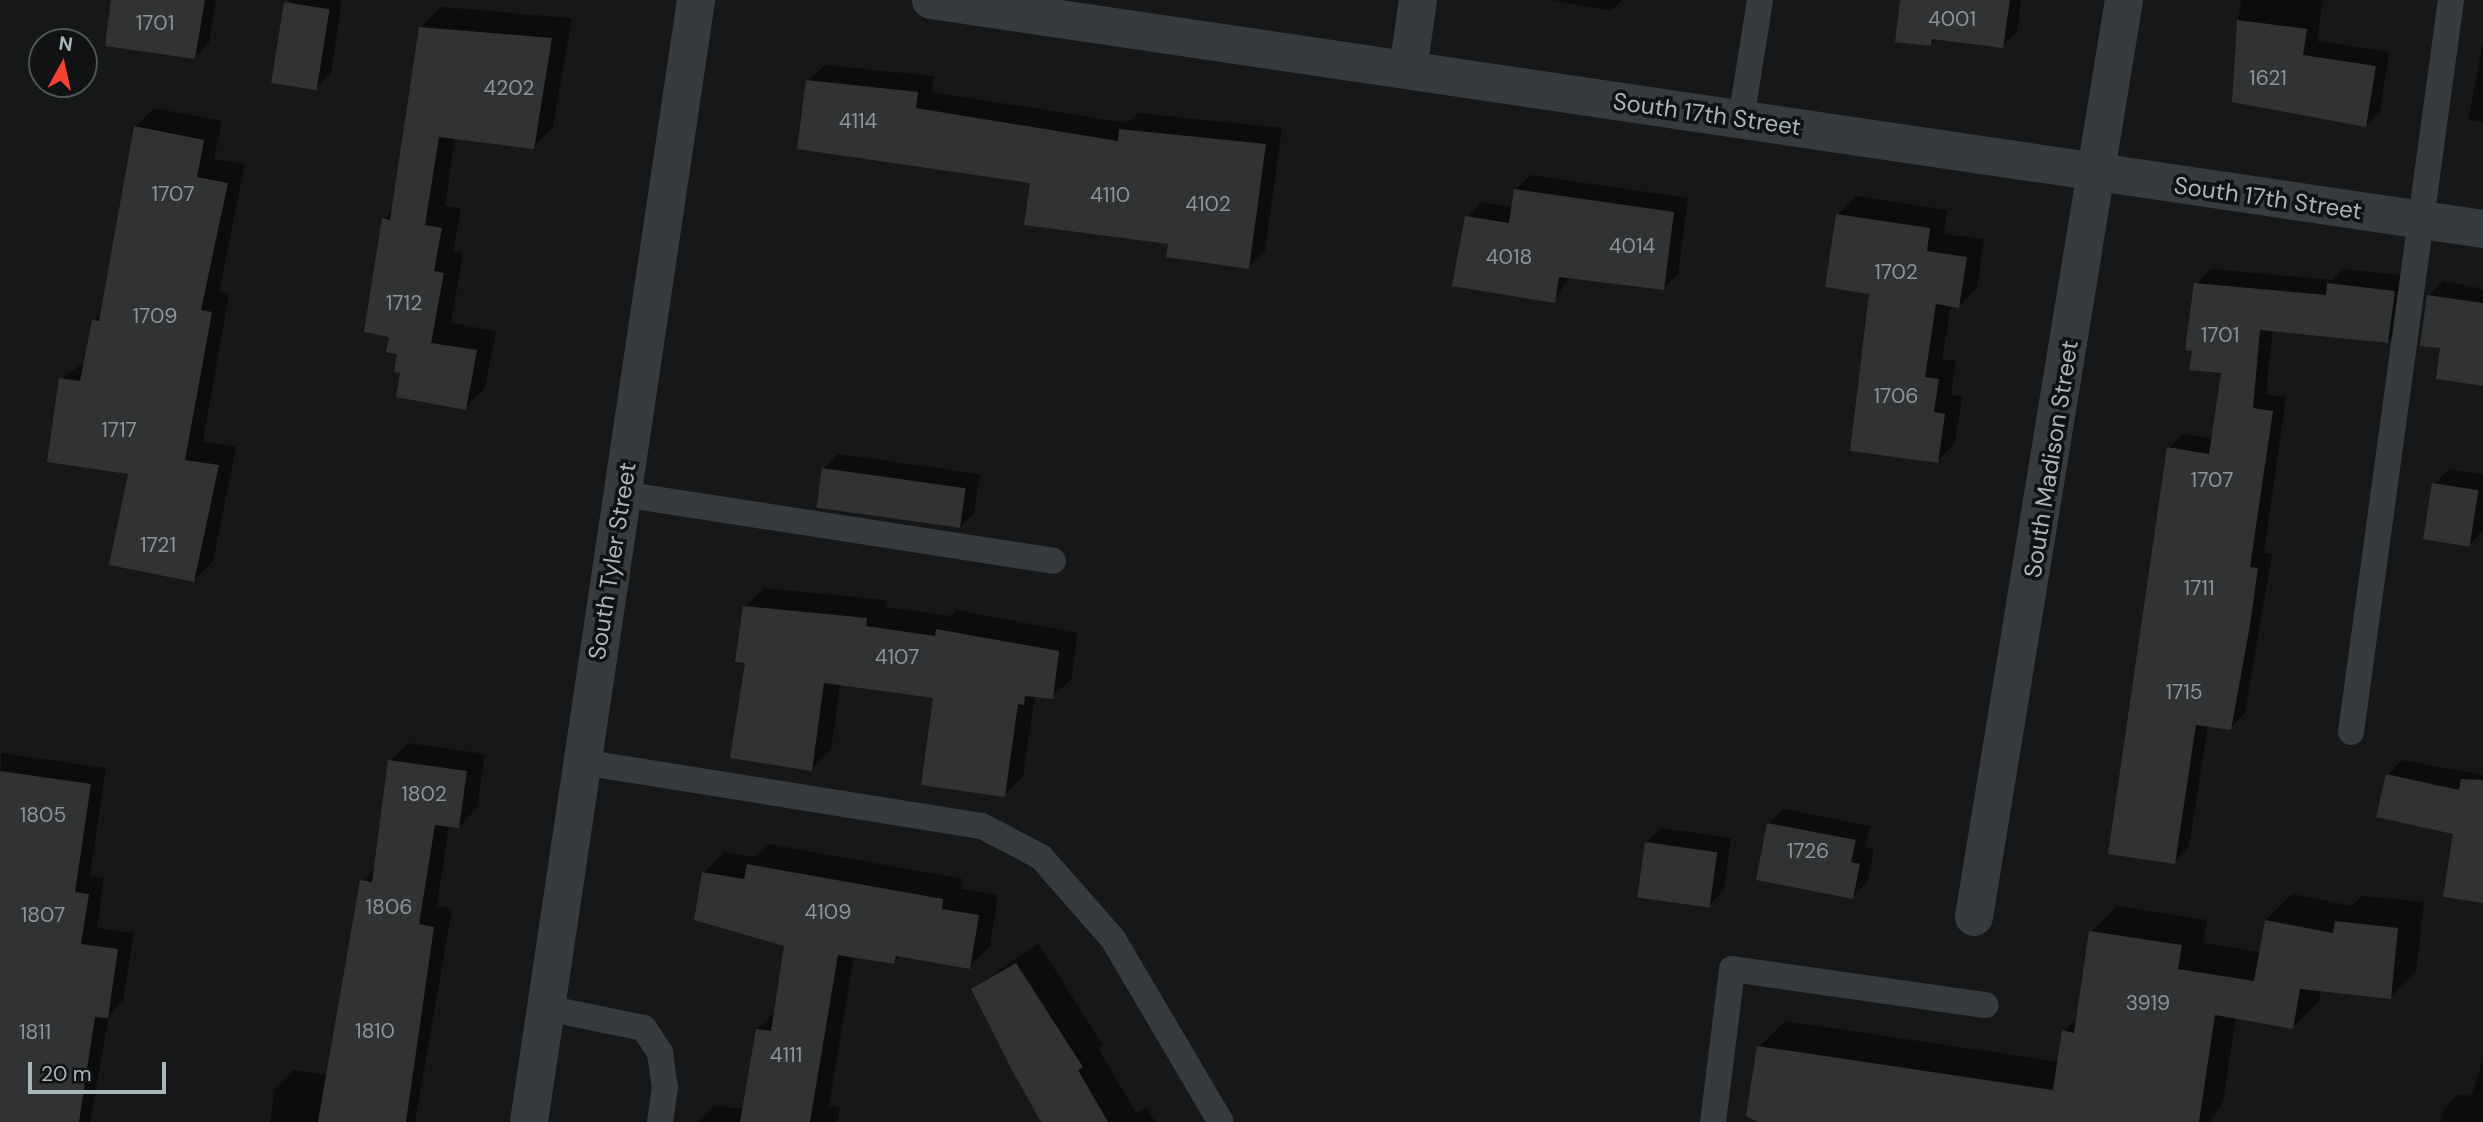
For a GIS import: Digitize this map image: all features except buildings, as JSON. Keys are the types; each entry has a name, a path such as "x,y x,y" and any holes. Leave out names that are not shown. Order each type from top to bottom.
{"street":[{"name":"South Tyler Street","path":"529,1122 696,0"},
{"name":"South 17th Street","path":"931,0 1049,9 1408,70 2483,229"},
{"path":"1408,70 1419,0"},
{"name":"South Madison Street","path":"1974,917 2098,173 2124,0"}],"lane":[{"path":"1741,119 1760,0"},
{"path":"2351,732 2417,220 2452,0"},
{"path":"622,494 1053,561"},
{"path":"582,762 982,826 1041,856 1113,939 1221,1122"},
{"path":"1713,1122 1732,969 1985,1005"},
{"path":"546,1008 644,1028 660,1053 665,1087 660,1122"}]}
